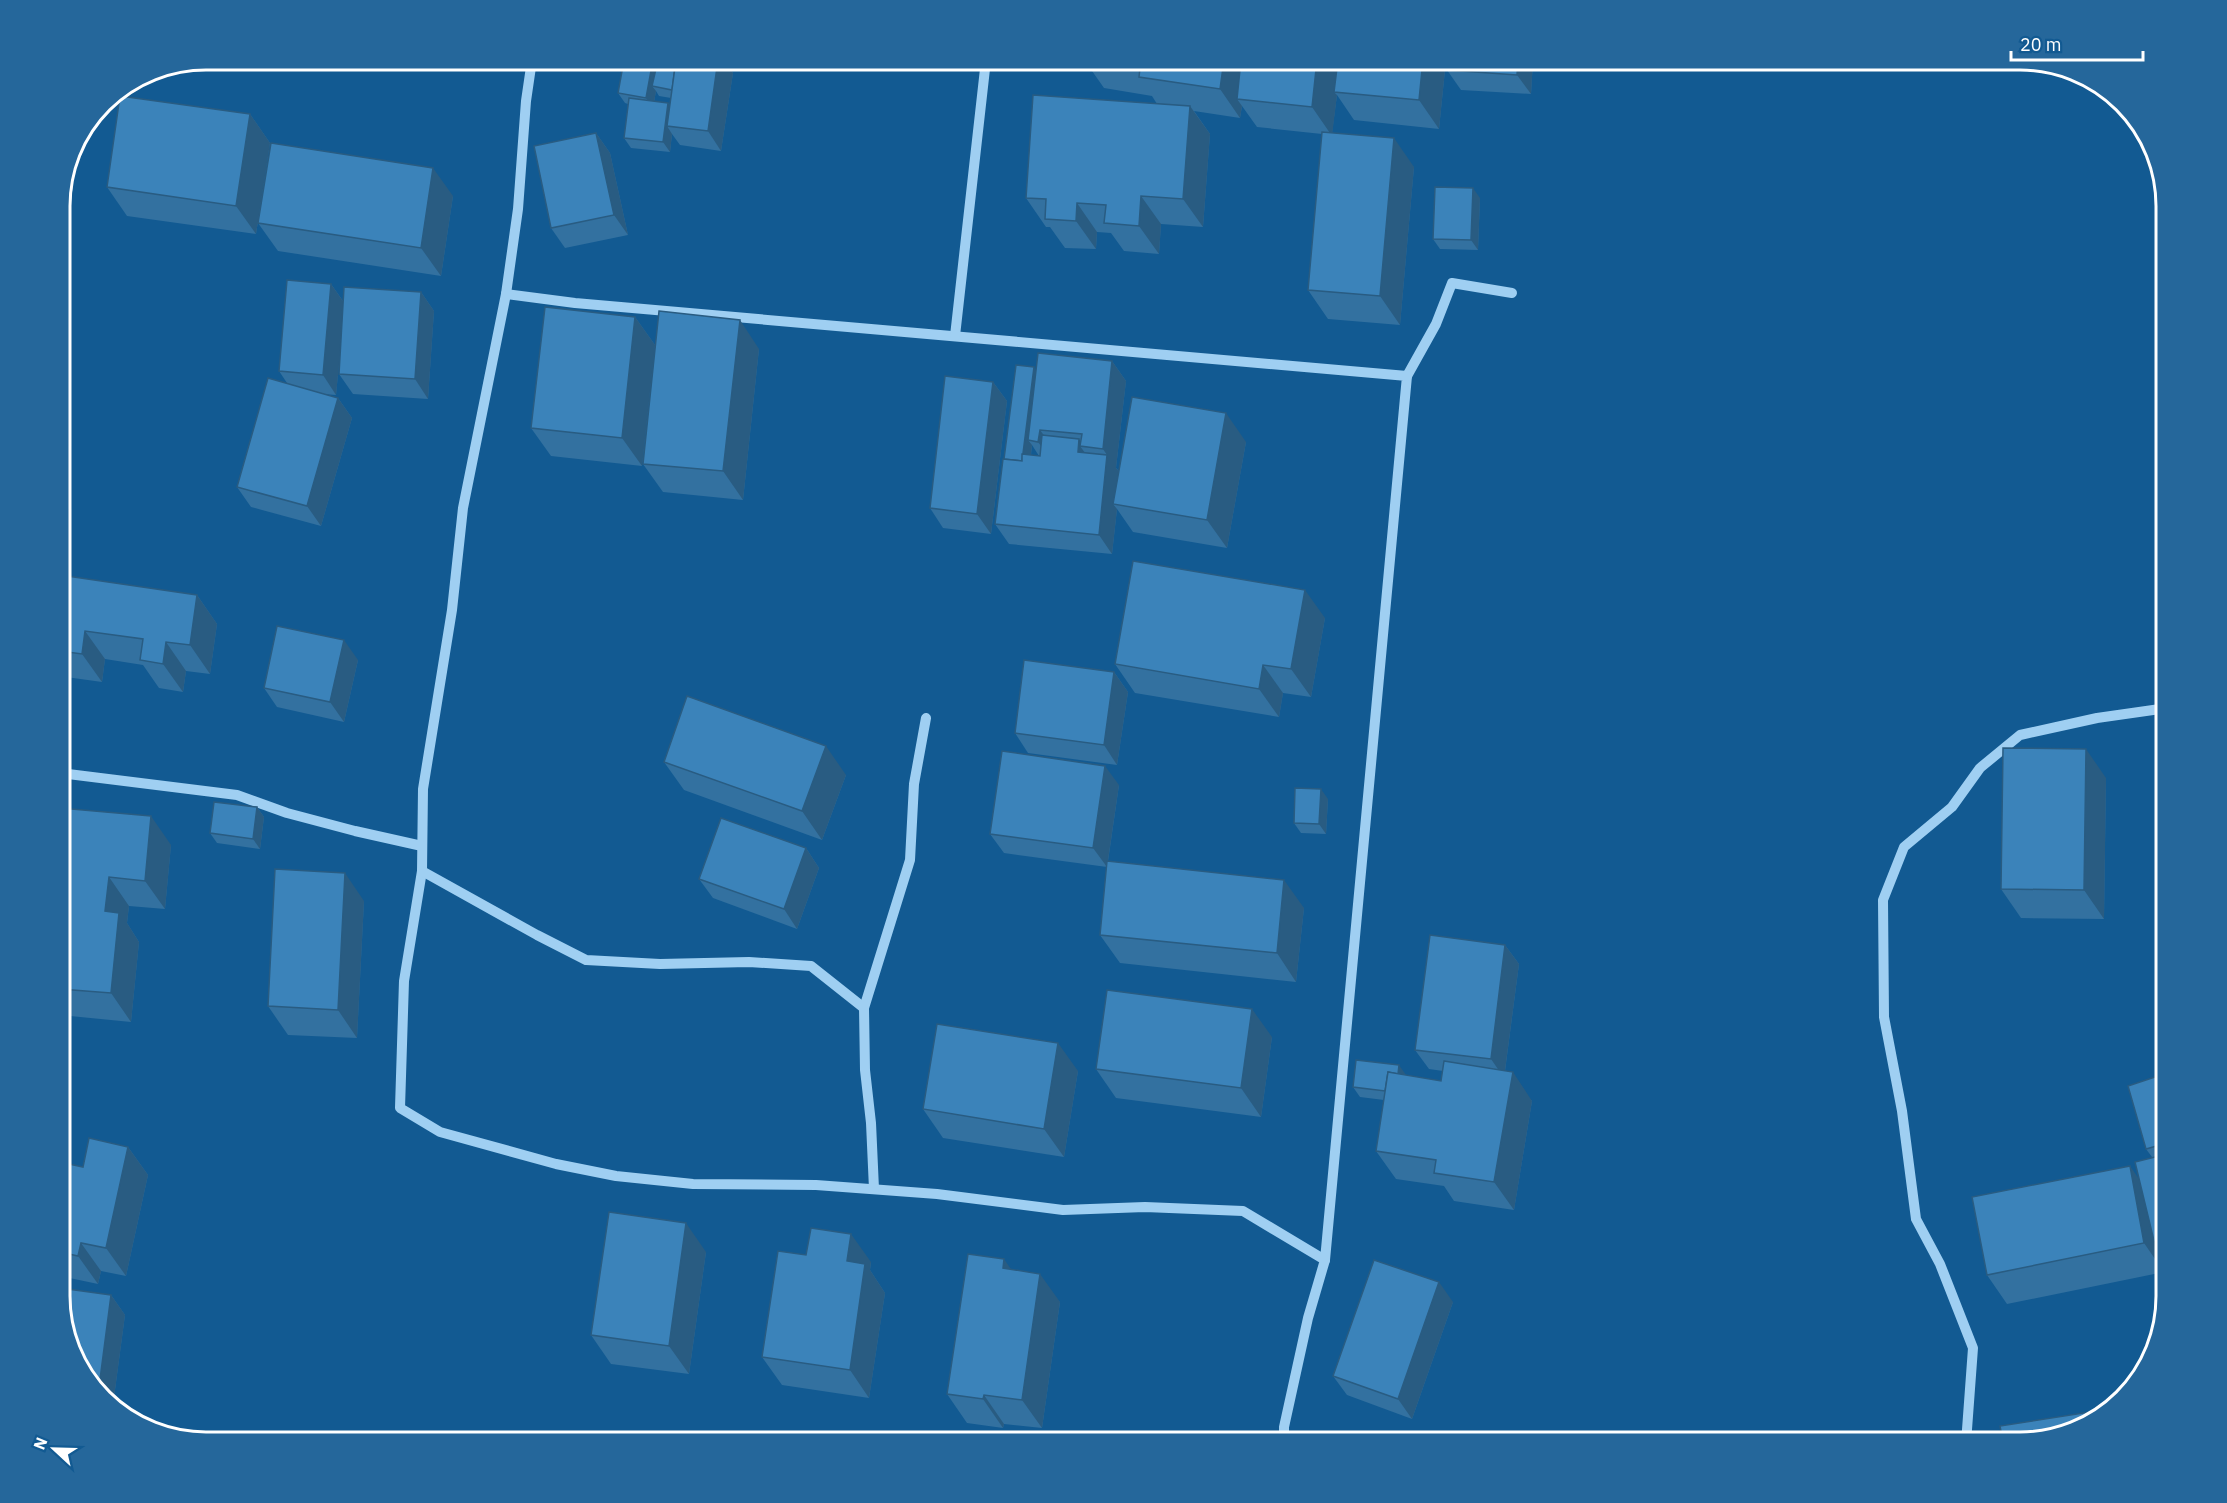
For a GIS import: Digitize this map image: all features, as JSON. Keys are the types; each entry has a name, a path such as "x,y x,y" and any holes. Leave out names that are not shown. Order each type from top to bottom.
{"street":[{"path":"530,71 518,209 506,294 463,508 452,610 423,789 422,871 404,981 400,1108 440,1132 556,1164 616,1176 693,1184 816,1185 874,1189 937,1194 1063,1210 1144,1207 1243,1211 1325,1260"},
{"path":"955,336 985,71"},
{"path":"1284,1432 1308,1318 1325,1260 1407,376 1436,324 1452,284 1512,292"},
{"path":"506,294 575,303 1407,376"},
{"path":"1967,1432 1973,1348 1940,1264 1916,1219 1902,1111 1884,1017 1883,900 1904,847 1952,807 1980,768 2020,735 2097,718 2156,710"},
{"path":"874,1189 871,1123 865,1070 864,1008 910,860 914,784 926,718"},
{"path":"71,774 237,795 287,813 422,846"},
{"path":"422,871 586,960 660,964 749,962 811,966 864,1008"}],"building":[{"path":"1140,70 1223,70 1220,89 1139,77"},
{"path":"1240,70 1316,70 1312,107 1237,99"},
{"path":"1337,70 1422,70 1419,100 1334,92"},
{"path":"1451,70 1517,70 1517,75"},
{"path":"622,71 651,71 646,98 618,93"},
{"path":"656,71 675,71 672,90 652,86"},
{"path":"675,71 716,71 708,131 667,126"},
{"path":"1033,95 1190,106 1183,199 1141,196 1139,226 1104,223 1106,205 1077,203 1076,221 1045,219 1046,199 1026,198"},
{"path":"127,97 250,114 236,206 107,187 119,103"},
{"path":"629,98 668,103 663,142 624,138"},
{"path":"1322,132 1394,138 1380,296 1308,290"},
{"path":"596,133 614,215 551,228 534,146"},
{"path":"271,143 433,168 421,248 258,223"},
{"path":"2143,150 2152,171 2151,173"},
{"path":"1435,187 1473,188 1471,240 1433,239"},
{"path":"287,280 331,284 323,375 279,371"},
{"path":"344,287 421,292 415,379 339,374"},
{"path":"545,307 635,317 622,438 531,428"},
{"path":"659,311 740,320 723,471 643,464"},
{"path":"1038,353 1112,361 1103,449 1080,446 1082,434 1040,430 1038,442 1028,440"},
{"path":"1016,365 1034,367 1022,461 1004,459"},
{"path":"945,376 993,382 977,514 930,508"},
{"path":"268,378 338,398 307,506 237,487"},
{"path":"1132,397 1226,413 1207,520 1113,504"},
{"path":"1042,435 1079,439 1078,452 1107,455 1099,535 995,524 1003,459 1022,461 1022,454 1040,456"},
{"path":"1133,561 1305,590 1291,669 1263,665 1259,689 1115,664"},
{"path":"71,577 197,595 190,645 166,642 163,664 140,660 143,639 85,631 82,654 71,652"},
{"path":"277,626 344,640 330,702 264,688"},
{"path":"1024,660 1114,672 1104,745 1015,733"},
{"path":"687,696 826,746 802,811 664,762"},
{"path":"2003,748 2086,749 2084,890 2001,889"},
{"path":"1002,751 1105,766 1093,848 990,834"},
{"path":"1295,788 1321,789 1319,824 1294,823"},
{"path":"214,802 257,807 253,839 210,833"},
{"path":"71,809 151,816 145,881 109,877 105,911 119,913 111,993 71,990"},
{"path":"721,818 806,848 784,909 699,879"},
{"path":"1107,861 1284,880 1277,953 1100,935"},
{"path":"275,869 345,873 338,1010 268,1006"},
{"path":"1430,935 1505,945 1491,1059 1415,1050"},
{"path":"1107,990 1252,1009 1241,1088 1096,1069"},
{"path":"937,1024 1058,1043 1044,1129 923,1109"},
{"path":"1356,1060 1399,1065 1398,1074 1388,1072 1385,1091 1353,1087"},
{"path":"1444,1061 1513,1072 1494,1182 1434,1173 1436,1160 1376,1151 1388,1072 1441,1081"},
{"path":"2156,1077 2156,1146 2146,1149 2128,1086"},
{"path":"89,1138 128,1147 106,1248 81,1243 78,1256 71,1254 71,1164 83,1167"},
{"path":"2156,1157 2155,1245 2135,1162"},
{"path":"2130,1166 2144,1243 1987,1275 1972,1197"},
{"path":"609,1212 686,1223 669,1346 591,1335"},
{"path":"811,1228 851,1234 847,1261 865,1264 850,1370 762,1357 778,1251 806,1255"},
{"path":"968,1254 1004,1259 1003,1268 1040,1274 1022,1400 984,1395 983,1399 947,1394"},
{"path":"1374,1260 1439,1282 1398,1399 1333,1376"},
{"path":"71,1290 111,1295 100,1380 89,1364 75,1332"},
{"path":"2093,1411 2056,1428 2038,1431 2001,1432 2000,1426"}]}
